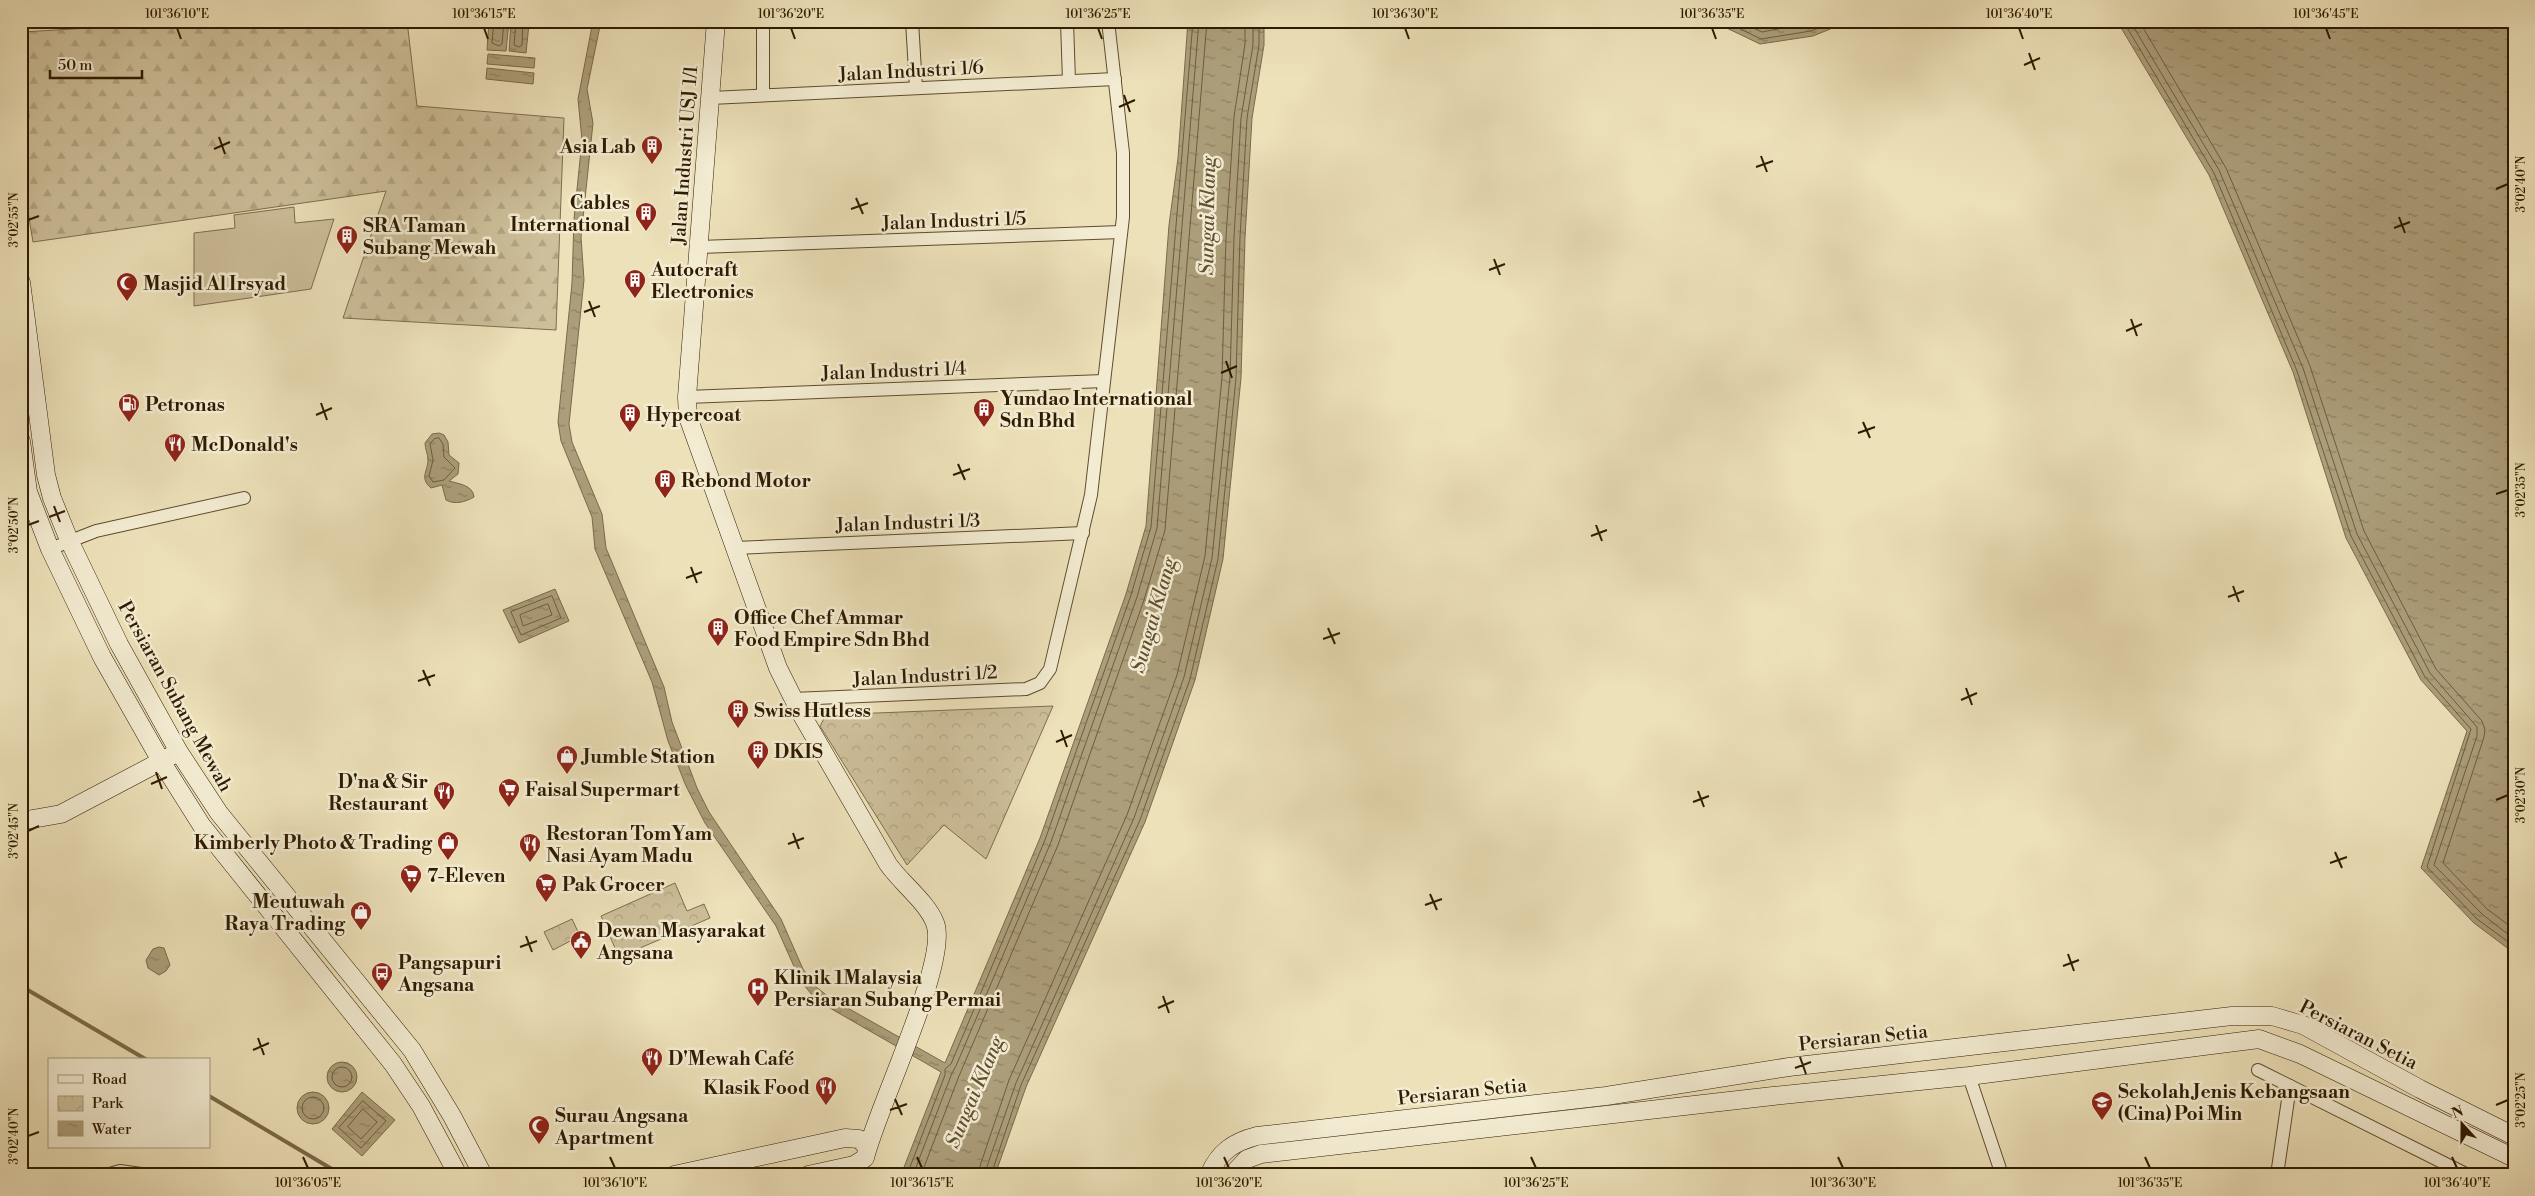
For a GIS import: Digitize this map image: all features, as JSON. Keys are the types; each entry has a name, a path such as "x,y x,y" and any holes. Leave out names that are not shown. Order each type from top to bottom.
{"street":[{"name":"Jalan Industri USJ 1/1","path":"716,21 687,397 688,416 778,668 793,699 888,864 935,922 938,944 931,974 864,1158 854,1165 808,1175"},
{"path":"763,21 763,95"},
{"path":"912,21 916,88"},
{"path":"1067,21 1069,81"},
{"path":"1083,533 1091,495 1124,197 1123,153 1108,21"},
{"name":"Jalan Industri 1/6","path":"710,98 1114,79"},
{"name":"Jalan Industri 1/5","path":"699,248 1121,232"},
{"name":"Persiaran Subang Mewah","path":"21,282 30,336 46,475 52,498 69,540 119,644 179,752 219,813 412,1050 483,1174"},
{"name":"Jalan Industri 1/4","path":"687,397 1104,381"},
{"path":"21,441 28,492 50,548 102,657 161,762 202,826 393,1064 421,1106 458,1175"},
{"path":"50,548 96,531 244,498"},
{"name":"Jalan Industri 1/3","path":"735,548 1083,533"},
{"name":"Jalan Industri 1/2","path":"793,699 1026,689 1040,683 1050,669 1083,533"},
{"path":"135,776 145,755 144,733"},
{"path":"21,822 61,814 179,752"},
{"path":"135,776 148,775 176,786"},
{"name":"Persiaran Setia","path":"1209,1175 1217,1159 1233,1145 1256,1136 1606,1096 1735,1074 2232,1016 2272,1016 2303,1025 2420,1089 2514,1136"},
{"name":"Persiaran Setia","path":"1237,1169 1254,1156 1270,1153 1773,1096 1969,1076 2259,1039 2300,1054 2514,1158"},
{"path":"1964,1047 1969,1076 2002,1175"},
{"path":"2258,1070 2468,1175"},
{"path":"2277,1175 2290,1086"},
{"path":"674,1175 845,1138 859,1139 867,1147"},
{"path":"1233,1145 1237,1169"},
{"path":"106,1175 120,1171 148,1175"}],"green space":[{"path":"204,21 407,21 417,106 564,118 556,330 343,318 386,191 33,242 21,170 21,119 29,118 23,32"},
{"path":"294,207 295,223 334,219 311,289 194,306 194,233 235,228 234,215"},
{"path":"1053,706 986,859 944,825 907,865 820,726 826,715"},
{"path":"675,883 687,911 704,904 710,918 619,957 601,916"},
{"path":"572,919 580,936 553,950 544,932"}],"water":[{"path":"489,21 509,22 506,51 487,50"},
{"name":"Sungai Klang","path":"593,21 601,21 587,89 593,123 581,237 584,280 569,424 572,442 602,514 606,548 664,687 672,722 697,788 709,812 781,919 803,969 815,986 830,998 945,1063 1040,838 1126,594 1146,526 1169,225 1178,158 1188,21 1264,21 1264,45 1252,118 1245,238 1241,378 1223,559 1195,680 1145,822 1026,1087 995,1175 901,1175 941,1072 816,1000 800,980 776,926 705,823 686,786 668,741 652,682 595,549 592,517 561,441 558,422 572,283 574,219 582,140 578,99"},
{"path":"1712,21 1850,21 1813,36 1760,44"},
{"path":"2117,21 2514,21 2514,953 2474,923 2421,868 2467,731 2421,680 2346,538 2293,372 2209,175"},
{"path":"511,22 529,24 526,53 509,51"},
{"path":"488,54 535,58 534,68 487,64"},
{"path":"487,68 534,73 533,84 486,79"},
{"path":"439,433 444,435 448,442 449,455 459,463 458,474 449,481 468,487 474,497 471,499 449,502 446,500 442,485 431,488 425,481 428,460 425,443 432,434"},
{"path":"555,589 569,621 519,643 503,610"},
{"path":"164,948 170,965 166,971 159,975 148,968 146,960 153,949"},
{"path":"342,1062 348,1063 356,1071 356,1083 348,1091 342,1092 336,1091 328,1083 327,1077 328,1071 336,1063"},
{"path":"313,1092 319,1093 324,1097 328,1102 328,1114 324,1119 319,1123 313,1124 307,1123 302,1119 298,1114 297,1108 298,1102 302,1097 307,1093"},
{"path":"362,1092 395,1120 362,1156 332,1129"}],"waterway":[{"path":"21,986 144,1058"},
{"path":"210,1097 342,1175"}],"place":[{"name":"Asia Lab","path":"652,165"},
{"name":"Cables International","path":"646,232"},
{"name":"SRA Taman Subang Mewah","path":"347,255"},
{"name":"Autocraft Electronics","path":"635,299"},
{"name":"Masjid Al Irsyad","path":"127,302"},
{"name":"Petronas","path":"129,423"},
{"name":"Yundao International Sdn Bhd","path":"984,428"},
{"name":"Hypercoat","path":"630,433"},
{"name":"McDonald's","path":"175,463"},
{"name":"Rebond Motor","path":"665,499"},
{"name":"Office Chef Ammar Food Empire Sdn Bhd","path":"718,647"},
{"name":"Swiss Hutless","path":"738,729"},
{"name":"DKIS","path":"758,770"},
{"name":"Jumble Station","path":"567,775"},
{"name":"Faisal Supermart","path":"509,808"},
{"name":"D'na & Sir Restaurant","path":"444,811"},
{"name":"Kimberly Photo & Trading","path":"448,861"},
{"name":"Restoran TomYam Nasi Ayam Madu","path":"530,863"},
{"name":"7-Eleven","path":"411,894"},
{"name":"Pak Grocer","path":"546,903"},
{"name":"Meutuwah Raya Trading","path":"361,931"},
{"name":"Dewan Masyarakat Angsana","path":"581,960"},
{"name":"Pangsapuri Angsana","path":"382,992"},
{"name":"Klinik 1Malaysia Persiaran Subang Permai","path":"758,1007"},
{"name":"D'Mewah Café","path":"652,1077"},
{"name":"Klasik Food","path":"826,1106"},
{"name":"Sekolah Jenis Kebangsaan (Cina) Poi Min","path":"2102,1121"},
{"name":"Surau Angsana Apartment","path":"539,1145"}]}
